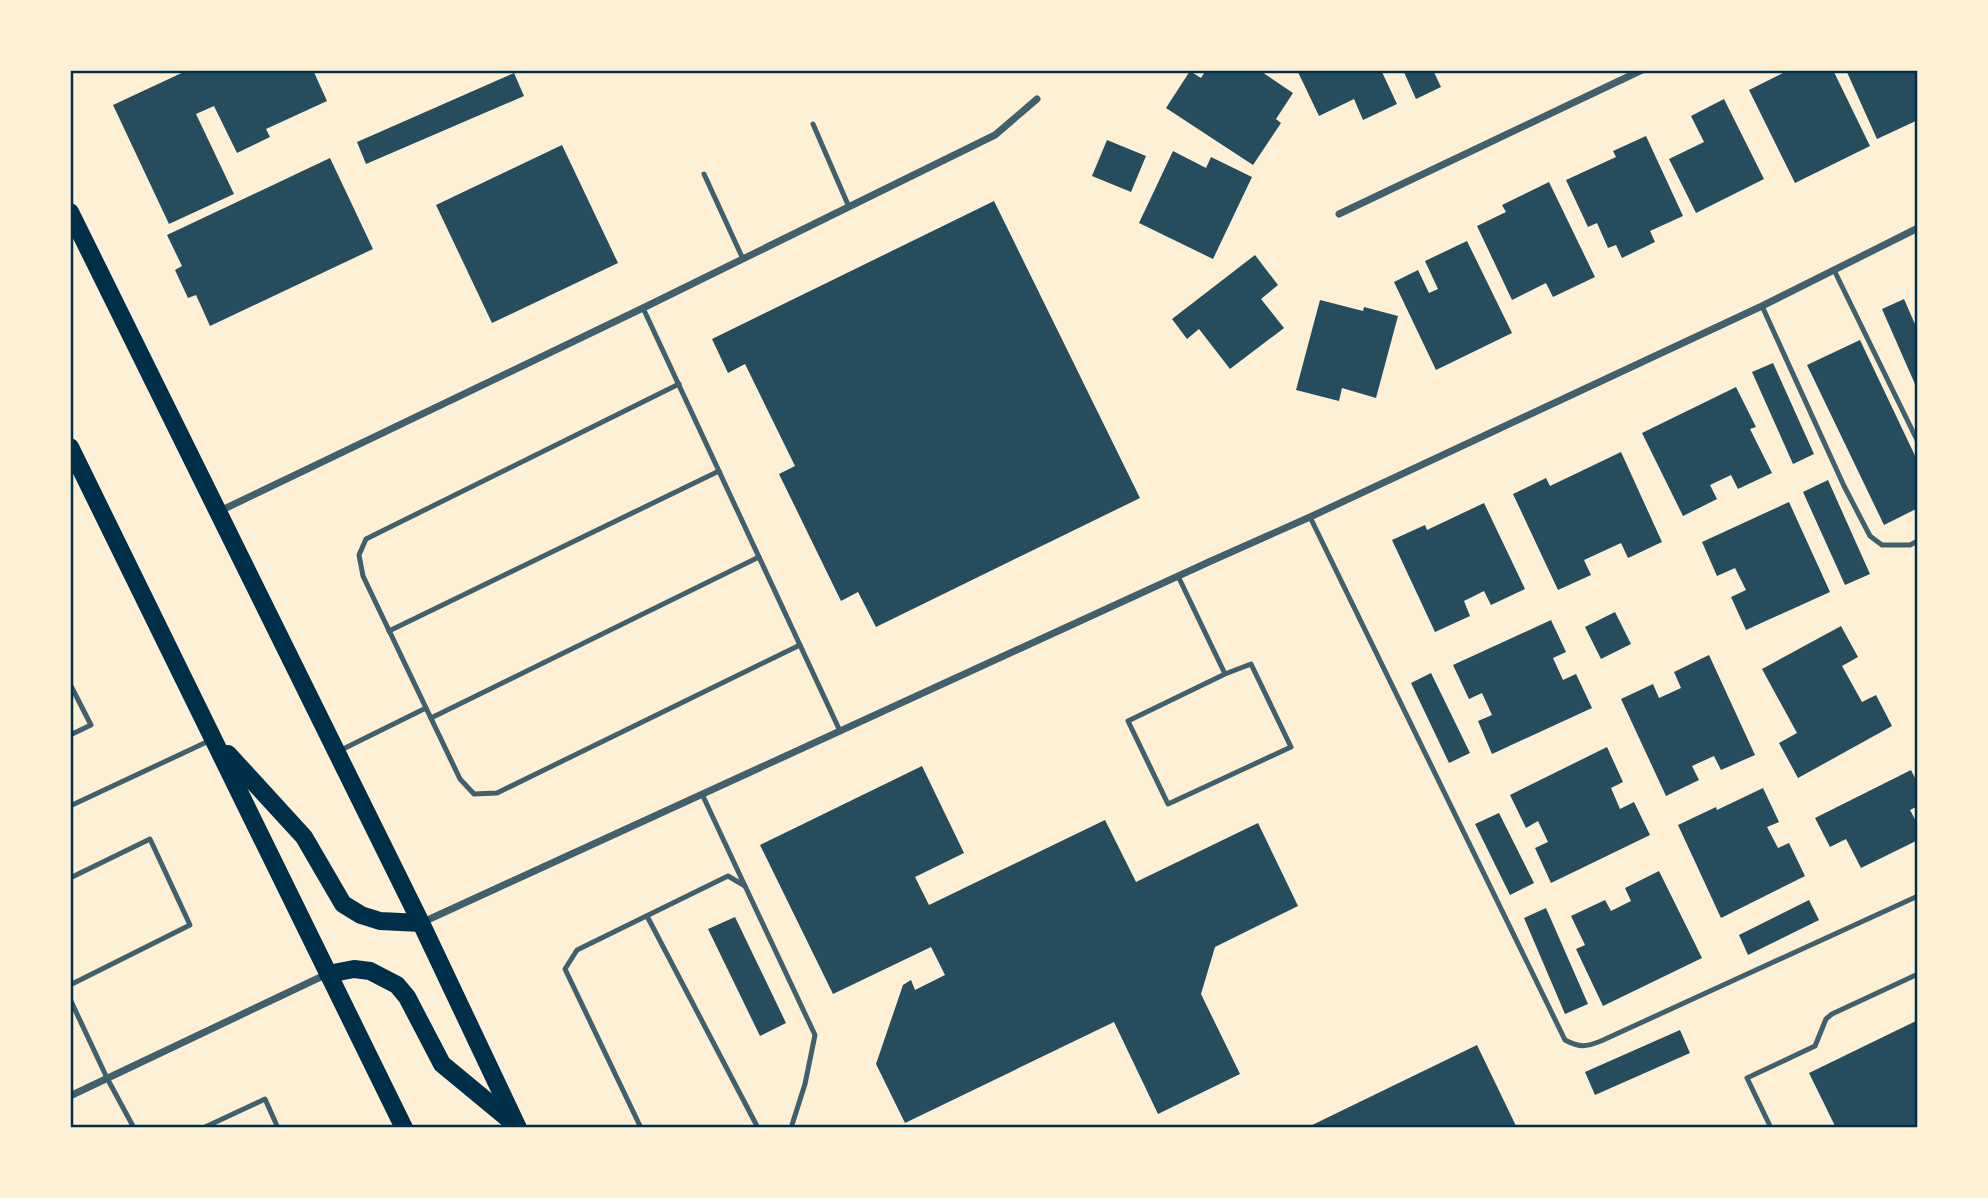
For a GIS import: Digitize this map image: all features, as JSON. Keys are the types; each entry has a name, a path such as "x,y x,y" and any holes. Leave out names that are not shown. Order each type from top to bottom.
{"main road":[{"path":"70,212 421,923 517,1127"},
{"path":"70,447 404,1128"},
{"path":"214,738 304,837 343,904 360,915 380,921 421,923"},
{"path":"328,974 354,969 370,971 397,985 407,998 442,1064 517,1127"}],"street":[{"path":"1339,214 1642,70"},
{"path":"218,512 995,135 1037,99"},
{"path":"421,923 1310,517 1762,306 1918,228"},
{"path":"70,1096 328,974"}],"lane":[{"path":"813,124 849,207"},
{"path":"704,174 743,259"},
{"path":"1834,270 1918,442"},
{"path":"1762,306 1844,486 1870,536 1882,545 1910,545 1918,541"},
{"path":"643,308 840,731"},
{"path":"679,384 366,539 359,555 363,576 460,779 474,794 497,793 800,646"},
{"path":"389,631 719,471"},
{"path":"1310,517 1565,1040 1573,1045 1586,1047 1601,1041 1918,896"},
{"path":"431,718 759,557"},
{"path":"1178,576 1225,674"},
{"path":"1251,664 1291,747 1168,804 1128,721 1225,674 1251,664"},
{"path":"70,684 91,725 70,735"},
{"path":"336,752 426,708"},
{"path":"70,806 214,738"},
{"path":"702,794 815,1035 805,1084 791,1128"},
{"path":"70,878 150,839 190,925 70,985"},
{"path":"641,1128 565,970 577,950 728,876 745,886"},
{"path":"647,916 758,1128"},
{"path":"1772,1128 1747,1078 1815,1046 1826,1019 1832,1014 1918,974"},
{"path":"70,999 134,1128"},
{"path":"203,1128 265,1099 278,1128"}],"building":[{"path":"188,70 313,70 327,101 266,129 270,137 237,153 214,106 196,114 234,194 169,224 113,105"},
{"path":"1206,70 1259,70 1293,93 1276,119 1281,123 1253,165 1166,108 1190,71 1201,78"},
{"path":"1297,70 1381,70 1397,104 1363,120 1354,99 1319,116"},
{"path":"1403,70 1433,70 1441,87 1416,99"},
{"path":"1789,70 1798,70 1799,73 1805,70 1833,70 1870,146 1795,183 1749,90"},
{"path":"1846,70 1918,70 1918,120 1877,139"},
{"path":"514,73 524,96 366,164 357,142"},
{"path":"1724,99 1764,179 1696,213 1669,159 1704,142 1691,116"},
{"path":"1646,136 1683,216 1650,231 1655,242 1622,258 1616,245 1608,248 1597,223 1588,227 1566,180 1616,157 1613,151"},
{"path":"1107,140 1146,156 1131,192 1092,176"},
{"path":"562,145 618,263 492,323 436,205"},
{"path":"1173,151 1206,168 1211,157 1252,177 1213,259 1139,223"},
{"path":"330,158 373,249 210,326 196,295 188,298 175,270 182,266 167,235"},
{"path":"1549,182 1595,277 1553,297 1546,283 1512,300 1477,226 1506,212 1502,205"},
{"path":"994,201 1140,498 876,627 858,592 841,601 779,474 795,466 745,364 728,373 712,339"},
{"path":"1467,241 1512,333 1436,370 1394,282 1418,270 1429,293 1438,289 1425,261"},
{"path":"1255,255 1278,285 1261,299 1284,328 1230,369 1199,329 1187,339 1172,319"},
{"path":"1904,299 1918,331 1918,391 1882,309"},
{"path":"1320,300 1363,311 1364,307 1398,316 1376,398 1342,388 1339,401 1296,390"},
{"path":"1860,340 1918,462 1918,508 1884,525 1807,365"},
{"path":"1773,363 1814,454 1793,464 1752,372"},
{"path":"1736,387 1756,427 1750,429 1772,473 1738,489 1731,475 1710,485 1717,499 1683,516 1642,433"},
{"path":"1621,452 1662,542 1628,558 1621,543 1584,560 1591,575 1558,590 1513,494 1546,478 1550,486"},
{"path":"1828,480 1870,574 1845,585 1803,492"},
{"path":"1789,502 1830,592 1746,630 1731,597 1746,590 1735,568 1717,576 1702,542"},
{"path":"1484,503 1525,589 1491,605 1484,591 1464,601 1470,616 1435,632 1392,540 1425,525 1427,530"},
{"path":"1615,612 1631,644 1601,659 1585,627"},
{"path":"1551,620 1566,652 1553,658 1563,680 1576,674 1592,708 1492,754 1478,721 1492,715 1482,693 1469,699 1453,665"},
{"path":"1841,626 1858,657 1842,666 1862,702 1876,695 1892,726 1798,778 1779,743 1797,733 1762,669"},
{"path":"1709,655 1755,755 1721,770 1714,756 1692,766 1699,780 1666,796 1621,699 1653,684 1659,698 1681,688 1674,672"},
{"path":"1431,673 1470,753 1449,763 1411,683"},
{"path":"1607,747 1623,782 1611,788 1620,809 1634,802 1650,835 1551,883 1535,848 1548,842 1538,821 1526,828 1510,795"},
{"path":"922,766 964,853 915,877 929,905 1105,820 1136,882 1258,823 1298,906 1215,947 1201,994 1240,1074 1158,1114 1114,1022 905,1123 876,1064 903,985 911,980 915,990 945,975 931,947 833,994 760,845"},
{"path":"1911,770 1918,784 1918,806 1910,810 1918,825 1918,840 1861,868 1846,839 1830,847 1815,818"},
{"path":"1763,788 1779,822 1767,827 1778,848 1789,843 1805,876 1721,918 1678,825"},
{"path":"1499,813 1534,883 1510,895 1475,824"},
{"path":"1659,871 1702,958 1603,1006 1576,949 1585,945 1571,916 1605,900 1611,911 1631,901 1625,888"},
{"path":"1809,900 1819,920 1748,955 1739,935"},
{"path":"1546,908 1588,1004 1565,1014 1524,918"},
{"path":"735,917 786,1023 760,1036 708,929"},
{"path":"1918,1020 1918,1128 1836,1128 1809,1073"},
{"path":"1680,1030 1690,1053 1595,1095 1585,1072"},
{"path":"1477,1045 1517,1128 1306,1128"}]}
